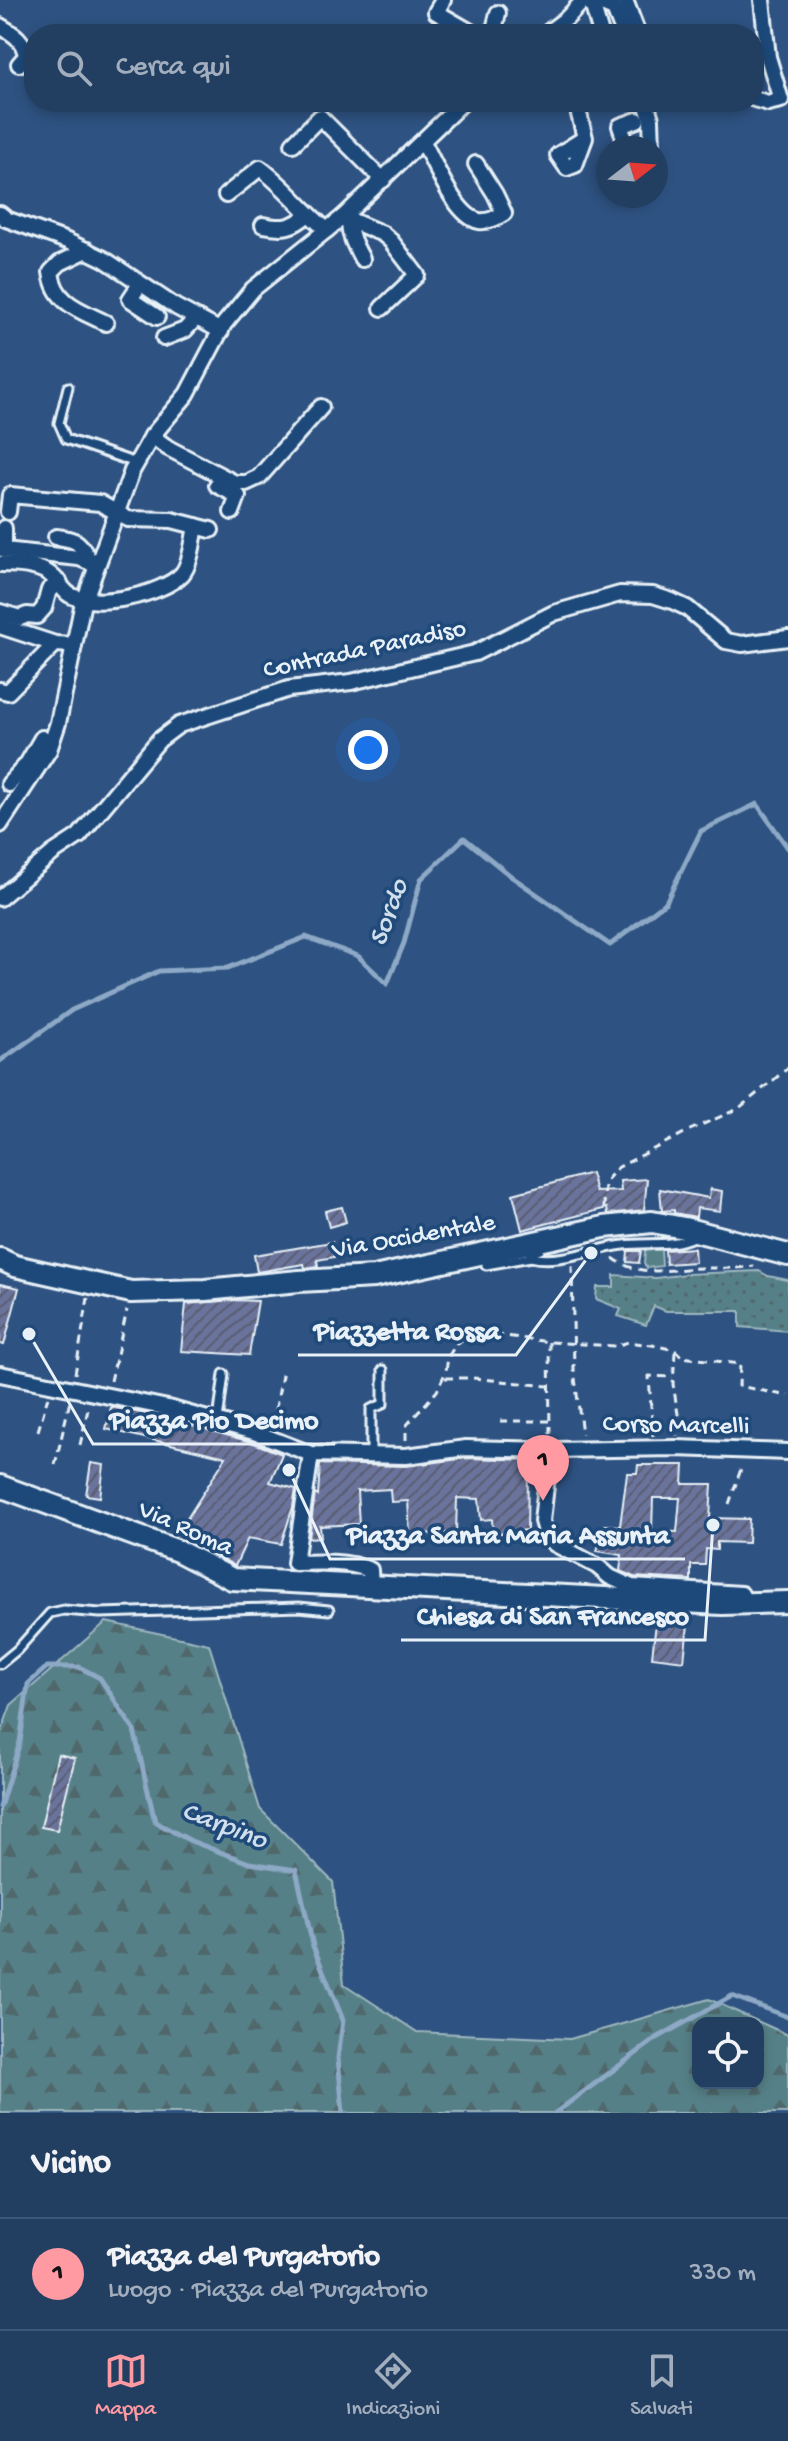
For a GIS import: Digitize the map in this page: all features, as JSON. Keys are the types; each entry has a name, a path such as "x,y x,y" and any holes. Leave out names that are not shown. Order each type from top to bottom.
{"main road":[{"name":"Via Occidentale","path":"0,1259 15,1266 131,1292 205,1290 374,1277 604,1227 652,1222 788,1255"},
{"name":"Via Roma","path":"0,1486 178,1551 232,1579 722,1604 788,1602"}],"street":[{"path":"443,0 436,12 457,24"},
{"path":"625,0 634,24"},
{"path":"762,0 768,57 781,100 764,102"},
{"path":"559,24 589,2 614,9 620,24"},
{"path":"589,2 597,24"},
{"path":"495,24 498,13"},
{"path":"0,26 15,34 24,46"},
{"path":"19,64 24,58"},
{"path":"9,784 49,750 58,723 93,565 136,463 148,442 187,394 221,331 253,289 327,230 346,219 453,112"},
{"path":"578,112 585,138"},
{"path":"649,112 652,136"},
{"path":"293,144 320,117 383,180"},
{"path":"620,136 613,126 637,120"},
{"path":"423,142 458,205 469,216 480,221 493,220 504,213 476,164"},
{"path":"226,195 260,168 327,230"},
{"path":"0,214 104,259 140,284 221,331"},
{"path":"263,225 287,228 308,214"},
{"path":"346,219 362,259"},
{"path":"346,219 383,234 417,275 382,308"},
{"path":"87,250 60,263 51,272 53,284 58,295 66,301 106,323"},
{"path":"140,284 130,299 157,317"},
{"path":"164,338 185,330 196,318"},
{"path":"148,442 168,448 235,483 246,483 259,477 321,407"},
{"path":"148,442 238,496 232,512"},
{"path":"0,564 36,568 50,573 67,594 84,600 133,598 183,573 203,528 172,520 128,519 100,503 10,495 8,512"},
{"path":"4,528 4,550 79,558 93,565"},
{"path":"56,537 78,542 93,565"},
{"path":"0,612 20,618 37,616 44,608 49,590 60,583"},
{"name":"Contrada Paradiso","path":"0,898 53,853 79,836 159,740 179,725 289,689 351,682 475,653 554,613 620,594 653,595 672,601 687,608 726,641 742,644 788,638"},
{"path":"0,626 55,644 74,645"},
{"path":"3,694 55,644"},
{"path":"0,825 6,806 32,766 42,738"},
{"name":"Corso Marcelli","path":"0,1374 168,1408 311,1454 406,1456 466,1448 676,1448 788,1452"},
{"path":"550,1450 542,1521 546,1535 555,1544 632,1587 741,1594 746,1603"},
{"path":"311,1454 295,1563 361,1566 370,1570 371,1586"}],"lane":[{"path":"68,387 59,423 66,439 136,463"},
{"path":"486,1265 531,1257 561,1259 606,1248 676,1243 701,1232"},
{"path":"531,1257 530,1254 552,1246 558,1238"},
{"path":"371,1457 371,1409 383,1404 383,1370"},
{"path":"218,1423 224,1374"},
{"path":"0,1664 50,1613 64,1610 100,1613 299,1607 329,1610"}],"path":[{"path":"604,1227 605,1182 617,1168 738,1109 788,1068"},
{"path":"606,1248 611,1257 624,1267 654,1272 757,1265"},
{"path":"571,1255 575,1384 583,1450"},
{"path":"55,1465 73,1389 90,1283"},
{"path":"107,1396 131,1292"},
{"path":"406,1456 406,1426 437,1391 448,1357 456,1344 469,1335 491,1334 549,1342 616,1346 628,1342 675,1350 682,1357 740,1364 739,1386 788,1396"},
{"path":"549,1342 550,1450"},
{"path":"675,1350 676,1448"},
{"path":"270,1439 283,1370"},
{"path":"653,1448 649,1376 673,1377"},
{"path":"443,1378 548,1386"},
{"path":"38,1431 51,1385"},
{"path":"80,1445 91,1393"},
{"path":"500,1421 549,1421"},
{"path":"729,1504 748,1451"}],"green space":[{"path":"645,1250 661,1250 662,1266 647,1268 644,1264"},
{"path":"759,1271 788,1280 788,1331 740,1327 740,1311 666,1311 654,1306 646,1325 618,1316 621,1309 596,1299 597,1287 614,1287 614,1275 656,1278"},
{"path":"106,1622 209,1644 260,1809 333,1882 344,1984 417,2032 570,2039 709,1999 748,2017 692,2017 692,2089 764,2089 764,2024 788,2035 788,2113 0,2113 0,1735 11,1705"}],"building":[{"path":"591,1173 596,1192 621,1191 620,1181 647,1179 644,1210 608,1214 607,1208 522,1230 513,1194"},
{"path":"660,1189 709,1198 710,1189 722,1191 720,1211 697,1208 696,1217 674,1213 674,1210 662,1211"},
{"path":"342,1207 346,1222 329,1227 325,1211"},
{"path":"332,1242 334,1257 317,1260 318,1266 305,1268 304,1264 257,1272 254,1255"},
{"path":"694,1248 695,1262 666,1264 665,1250"},
{"path":"628,1251 641,1251 639,1263 627,1262"},
{"path":"0,1284 19,1288 4,1345 0,1344"},
{"path":"258,1301 249,1355 181,1351 186,1304"},
{"path":"111,1407 166,1418 282,1454 270,1482 296,1489 281,1544 248,1538 235,1566 178,1533 226,1457 106,1429"},
{"path":"467,1458 537,1460 537,1474 528,1474 527,1530 493,1534 492,1519 481,1520 479,1499 457,1498 456,1533 410,1534 408,1501 391,1502 390,1489 357,1491 359,1524 320,1526 321,1537 309,1538 315,1494 318,1496 320,1464 406,1466"},
{"path":"91,1463 104,1465 100,1497 86,1495"},
{"path":"638,1465 684,1465 683,1484 712,1484 710,1518 749,1519 748,1543 717,1542 717,1550 706,1549 705,1565 691,1565 691,1580 634,1577 620,1571 622,1555 597,1551 605,1525 620,1526 627,1473 637,1473","holes":["653,1498 680,1498 677,1532 652,1531"]},
{"path":"657,1614 689,1616 684,1661 652,1657"},
{"path":"58,1754 75,1758 57,1830 41,1827"}],"waterway":[{"name":"Sordo","path":"0,1061 72,1010 159,971 228,968 306,937 358,956 387,984 404,943 421,879 464,838 512,877 610,945 666,902 701,831 757,804 788,848"},
{"name":"Carpino","path":"0,1807 20,1742 28,1684 47,1667 79,1667 100,1678 134,1730 155,1822 191,1841 249,1863 296,1870 313,1946 343,2020 338,2058 343,2113"},
{"name":"Carpino","path":"555,2113 657,2038 732,1996 788,2017"}],"place":[{"name":"Piazzetta Rossa","path":"591,1253"},
{"name":"Piazza Pio Decimo","path":"29,1334"},
{"name":"Piazza Santa Maria Assunta","path":"289,1470"},
{"name":"Piazza del Purgatorio","path":"543,1501"},
{"name":"Chiesa di San Francesco","path":"713,1525"}]}
